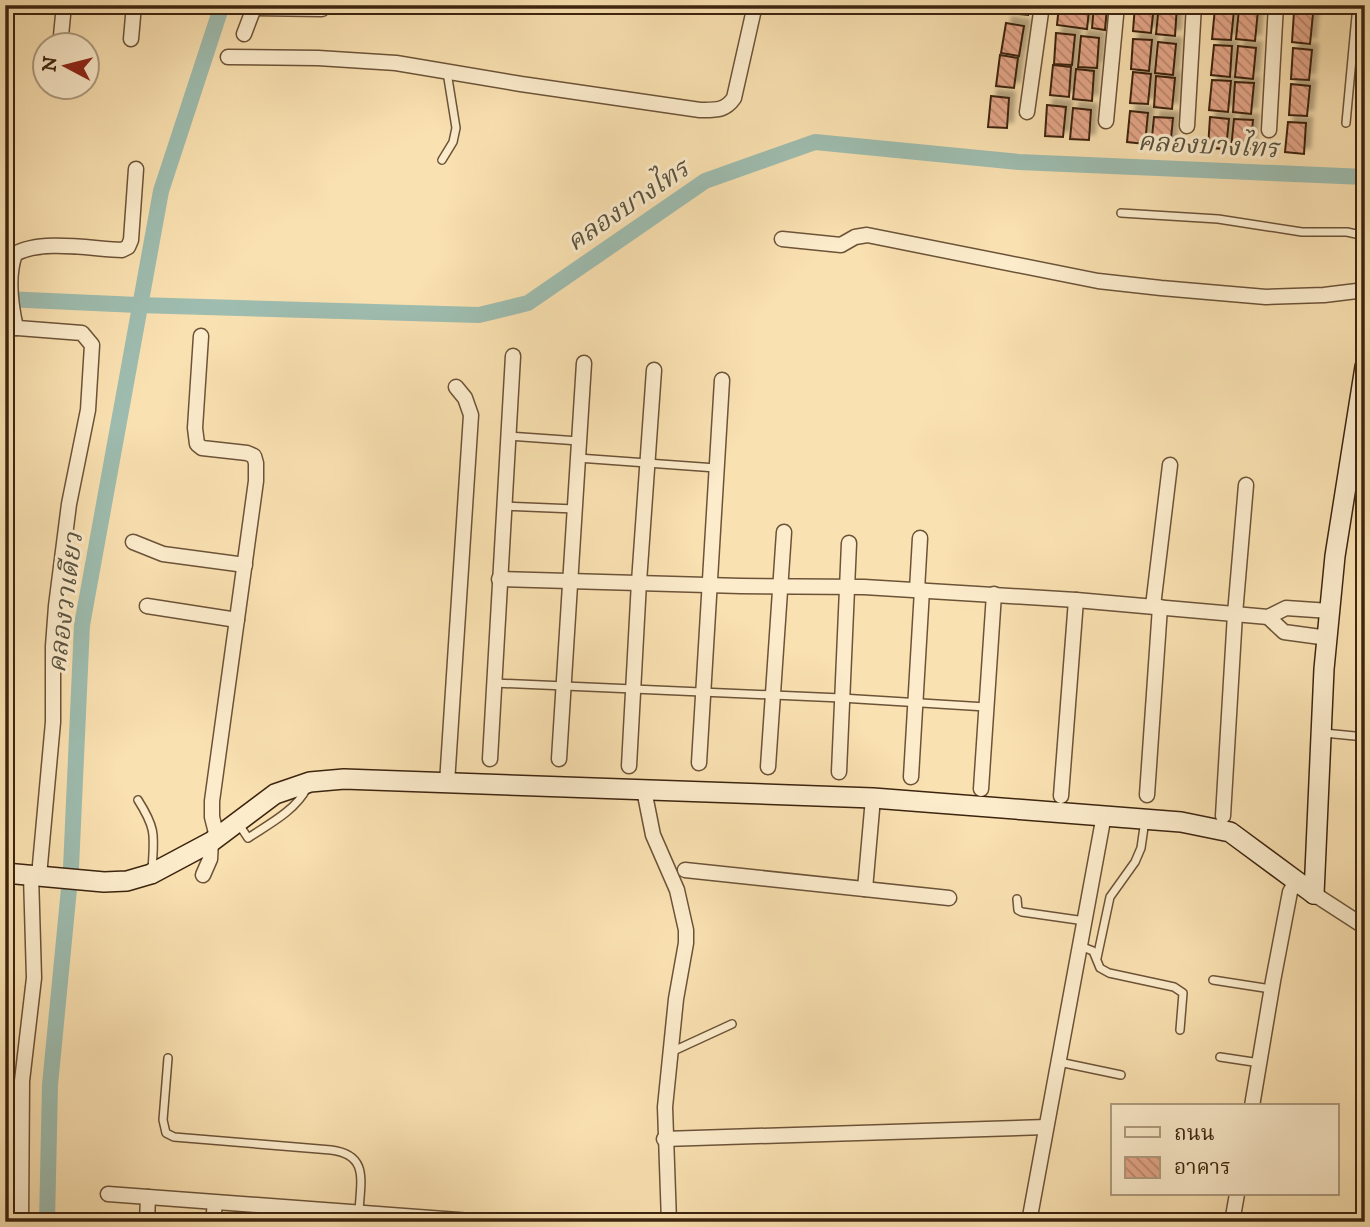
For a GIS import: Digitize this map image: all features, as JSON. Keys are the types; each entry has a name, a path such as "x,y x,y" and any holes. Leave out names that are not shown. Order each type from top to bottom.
{"street":[{"path":"61,32 64,5"},
{"path":"131,39 134,5"},
{"path":"228,57 318,58 396,63 700,110 721,110 729,106 734,98 755,5"},
{"path":"1027,112 1042,5"},
{"path":"1106,121 1117,5"},
{"path":"1187,126 1194,5"},
{"path":"1269,130 1276,5"},
{"path":"244,34 254,7 321,9"},
{"path":"21,1222 22,1081 34,978 53,722 53,646 69,504 88,410 92,345 82,333 11,323 12,261 20,251 51,246 122,250 128,247 131,240 136,169"},
{"path":"782,239 841,245 855,237 867,235 1098,281 1266,297 1365,290"},
{"path":"201,336 195,428 197,444 202,448 247,453 254,456 256,463 245,565 212,801 214,840 203,875"},
{"path":"490,759 513,356"},
{"path":"559,758 584,363"},
{"path":"1314,894 1335,556 1359,438 1365,367"},
{"path":"629,766 654,370"},
{"path":"699,763 722,380"},
{"path":"447,783 471,415 465,398 456,387"},
{"path":"1147,795 1157,606 1170,465"},
{"path":"1223,816 1246,485"},
{"path":"768,767 784,533"},
{"path":"911,777 920,538"},
{"path":"134,542 163,554 245,565"},
{"path":"839,772 849,543"},
{"path":"499,579 846,586 1157,606 1268,618 1286,608 1330,611"},
{"path":"981,789 994,594"},
{"path":"1061,796 1076,600"},
{"path":"147,606 237,620"},
{"path":"1268,618 1283,632 1328,638"},
{"path":"5,873 103,882 127,881 151,874 214,840 275,794 310,782 344,779 873,798 1181,822 1230,832 1314,894 1365,927"},
{"path":"644,790 653,835 677,890 686,930 670,1053 664,1139 669,1222"},
{"path":"865,889 873,798"},
{"path":"1029,1222 1104,815"},
{"path":"685,870 949,898"},
{"path":"1252,1104 1271,989 1290,892 1296,881"},
{"path":"664,1139 1046,1127"},
{"path":"108,1194 422,1220 485,1222"},
{"path":"1232,1222 1237,1196"},
{"path":"147,1222 148,1198"},
{"path":"213,1222 215,1203"}],"lane":[{"path":"1346,123 1357,5"},
{"path":"442,160 453,142 456,128 447,72"},
{"path":"1121,213 1218,219 1302,232 1328,230 1365,236"},
{"path":"508,436 579,441"},
{"path":"578,458 716,468"},
{"path":"504,506 575,509"},
{"path":"494,682 987,707"},
{"path":"1322,732 1365,737"},
{"path":"138,800 151,820 154,833 151,874"},
{"path":"1096,959 1110,897 1135,862 1141,848 1145,819"},
{"path":"1017,899 1018,910 1022,912 1085,921"},
{"path":"1080,946 1093,951 1100,968 1108,973 1174,987 1183,993 1180,1031"},
{"path":"1213,980 1271,989"},
{"path":"670,1053 732,1024"},
{"path":"1220,1057 1260,1063"},
{"path":"167,1058 163,1120 166,1133 174,1137 331,1150 347,1154 357,1160 361,1168 359,1213"},
{"path":"1059,1062 1121,1075"}],"building":[{"path":"1010,5 1028,5 1028,15 1009,13"},
{"path":"1135,5 1154,5 1151,33 1133,31"},
{"path":"1159,5 1177,5 1175,36 1156,34"},
{"path":"1295,5 1314,5 1313,11 1295,9"},
{"path":"1059,6 1089,10 1087,29 1057,25"},
{"path":"1094,6 1107,7 1105,30 1092,28"},
{"path":"1215,8 1234,10 1231,40 1212,39"},
{"path":"1239,9 1258,10 1255,41 1236,39"},
{"path":"1294,12 1313,14 1310,44 1292,42"},
{"path":"1006,23 1024,26 1019,56 1001,53"},
{"path":"1056,33 1075,35 1072,65 1054,64"},
{"path":"1081,36 1099,38 1097,68 1078,67"},
{"path":"1133,39 1152,40 1149,71 1131,69"},
{"path":"1158,42 1176,44 1173,75 1155,73"},
{"path":"1214,45 1232,46 1230,77 1211,75"},
{"path":"1238,46 1256,48 1253,79 1235,77"},
{"path":"1293,48 1312,50 1309,80 1291,79"},
{"path":"1000,55 1018,58 1014,88 996,86"},
{"path":"1053,65 1071,67 1069,97 1050,95"},
{"path":"1076,69 1094,71 1092,101 1073,99"},
{"path":"1133,72 1151,74 1148,104 1130,103"},
{"path":"1156,76 1175,78 1172,109 1154,107"},
{"path":"1212,80 1231,81 1228,112 1209,110"},
{"path":"1235,82 1254,83 1251,114 1233,112"},
{"path":"1291,84 1310,86 1307,116 1289,115"},
{"path":"991,96 1009,98 1007,128 988,127"},
{"path":"1047,105 1066,107 1063,137 1045,136"},
{"path":"1073,108 1091,110 1089,140 1070,139"},
{"path":"1130,111 1148,113 1145,144 1127,142"},
{"path":"1154,117 1173,118 1170,149 1151,147"},
{"path":"1210,117 1229,119 1226,149 1208,148"},
{"path":"1234,119 1253,120 1250,151 1231,149"},
{"path":"1288,122 1306,123 1304,154 1285,152"}],"waterway":[{"name":"คลองวาเดียว","path":"47,1222 50,1085 71,868 82,625 161,191 222,5"},
{"name":"คลองบางไทร","path":"5,299 479,315 528,303 705,181 815,142 1019,162 1365,177"}]}
